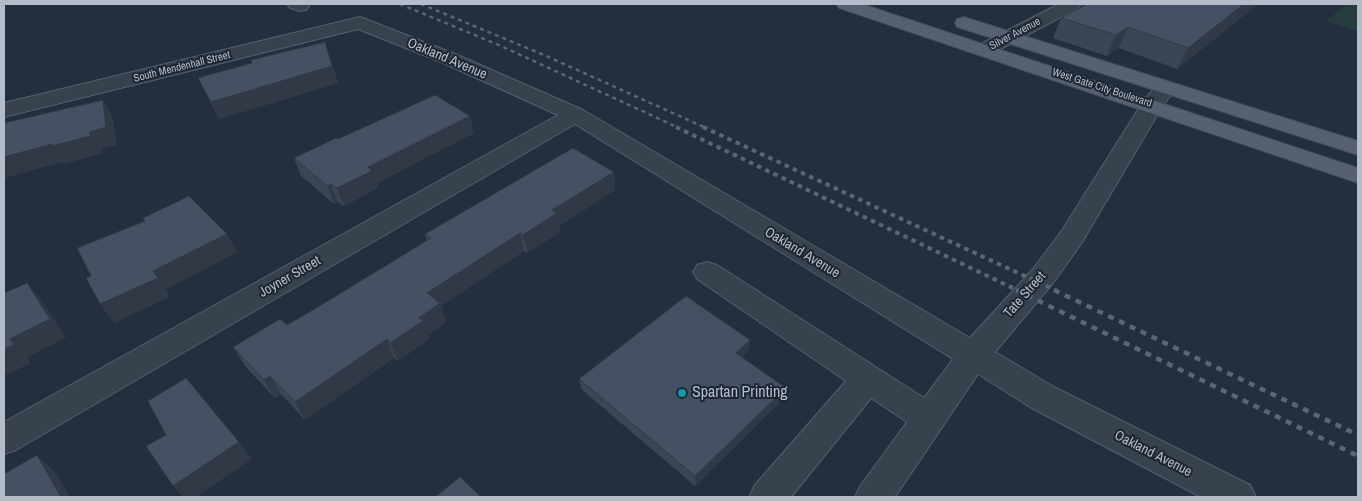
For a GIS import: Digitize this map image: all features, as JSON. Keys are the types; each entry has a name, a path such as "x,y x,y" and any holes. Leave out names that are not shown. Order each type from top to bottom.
{"main road":[{"name":"West Gate City Boulevard","path":"845,4 984,50 1358,148"},
{"name":"West Gate City Boulevard","path":"946,18 1009,37 1358,176"}],"street":[{"name":"Silver Avenue","path":"984,50 1072,4"},
{"name":"South Mendenhall Street","path":"4,110 360,23"},
{"name":"Oakland Avenue","path":"360,23 448,58 575,115 1042,397 1237,497"},
{"name":"Tate Street","path":"874,497 973,356 1043,276 1071,238 1159,96"},
{"name":"Joyner Street","path":"4,439 575,115"},
{"path":"707,272 929,419"},
{"path":"768,497 868,379"}],"green space":[{"path":"1348,4 1358,6 1358,31 1326,21"}],"building":[{"path":"1087,4 1244,4 1188,48 1128,27 1116,35 1061,18"},
{"path":"325,42 332,66 211,102 198,78 252,63 251,60"},
{"path":"435,95 470,116 368,167 372,171 337,188 331,184 327,186 294,158 336,138 338,139"},
{"path":"103,100 106,127 90,132 90,136 4,157 4,123"},
{"path":"573,148 614,172 552,210 557,213 523,235 520,233 427,293 440,303 419,318 423,321 390,343 387,339 295,402 270,376 264,380 233,347 280,319 287,325 318,307 431,238 425,234"},
{"path":"189,196 227,234 153,271 158,278 100,304 86,278 91,276 77,248 145,221 143,218"},
{"path":"27,283 50,319 10,339 14,345 4,349 4,293"},
{"name":"Spartan Printing","path":"686,296 750,340 736,353 786,388 695,476 579,379"},
{"path":"186,378 239,442 173,486 146,446 166,435 148,401"},
{"path":"37,455 61,497 4,497 4,474"},
{"path":"460,477 481,497 435,497"}],"railway":[{"path":"400,4 501,46 679,128"},
{"path":"421,4 544,55 706,128"},
{"path":"676,127 1019,291"},
{"path":"703,127 1057,291"},
{"path":"1016,290 1358,456"},
{"path":"1054,290 1358,435"}],"place":[{"name":"Spartan Printing","path":"682,393"}]}
